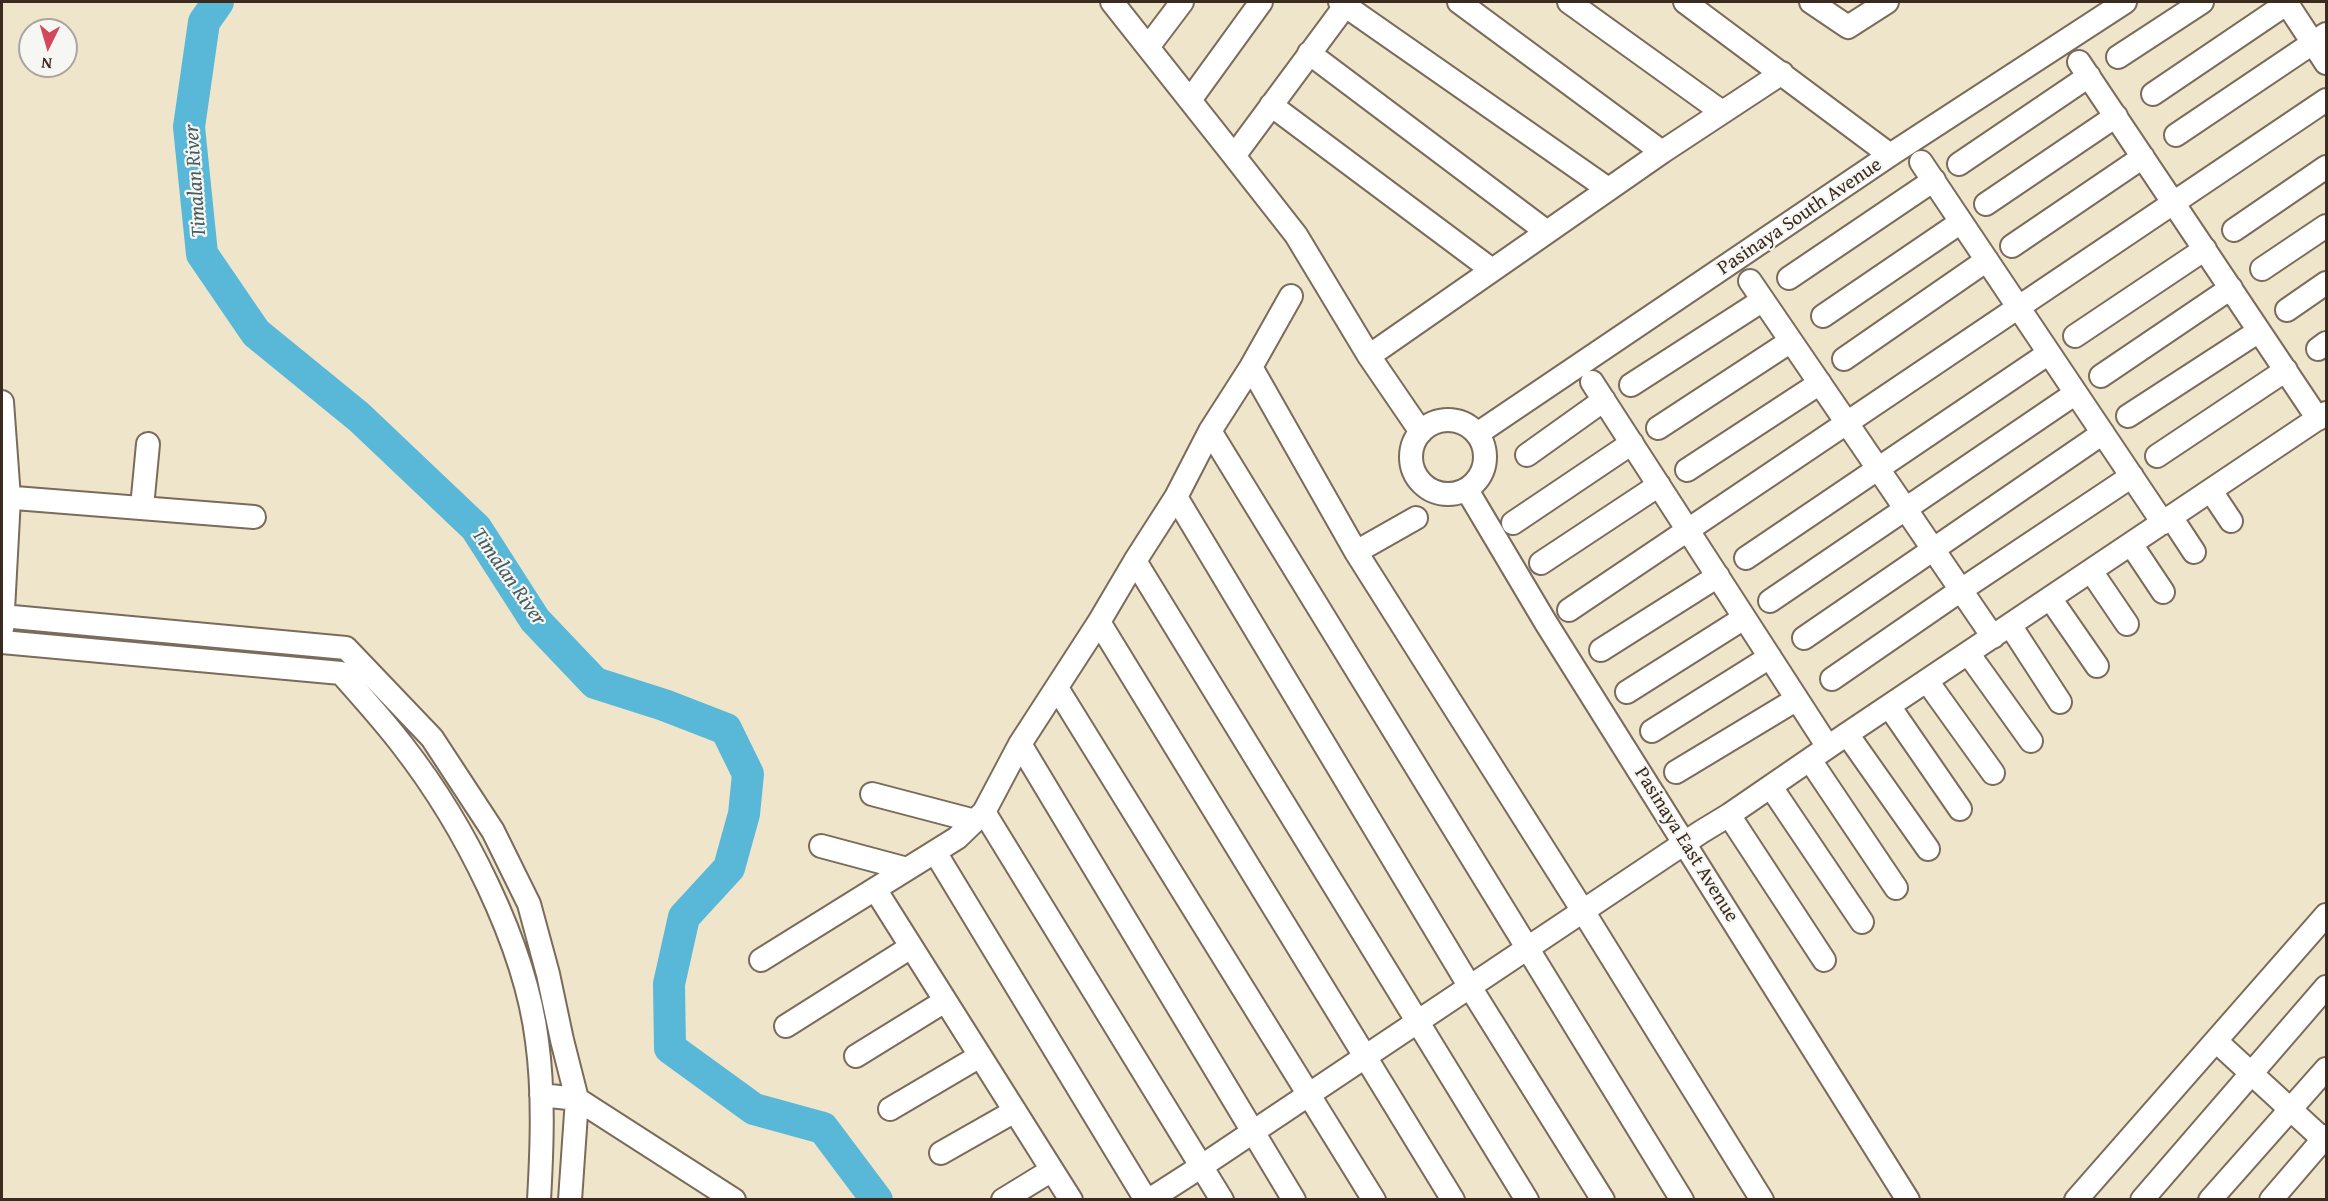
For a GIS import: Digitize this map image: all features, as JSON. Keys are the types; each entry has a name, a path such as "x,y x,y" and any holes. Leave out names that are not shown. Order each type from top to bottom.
{"street":[{"path":"1112,2 1296,235 1369,356 1420,432"},
{"path":"1148,47 1182,2"},
{"path":"1190,100 1261,2"},
{"path":"1459,2 1662,152"},
{"path":"1569,2 1722,112"},
{"path":"1685,2 1890,155"},
{"path":"1811,2 1848,27 1887,2"},
{"name":"Pasinaya South Avenue","path":"1477,434 1890,155 2125,2"},
{"path":"2118,57 2202,2"},
{"path":"2152,94 2287,2 2320,38 2326,63"},
{"path":"1234,156 1344,3 1608,189"},
{"path":"2176,135 2320,38"},
{"path":"1309,53 1547,232"},
{"path":"934,852 1147,1200 1202,1166 1684,843 1730,815 2322,416 2259,331 2084,69 1959,164"},
{"path":"1369,356 1608,189 1782,73"},
{"path":"1569,610 2326,100"},
{"path":"1272,105 1492,270"},
{"path":"1986,204 2116,116"},
{"path":"2012,246 2143,157"},
{"path":"2234,230 2326,167"},
{"path":"1789,278 1928,171 2132,476 2194,552"},
{"path":"1824,316 1961,222"},
{"path":"2262,269 2326,226"},
{"path":"2075,336 2205,249"},
{"path":"1844,359 1987,260"},
{"path":"1750,281 1960,590 2001,631 2060,702"},
{"path":"2287,310 2326,283"},
{"path":"2101,375 2231,288"},
{"path":"761,960 957,838 979,816 1020,744 1100,622 1176,497 1210,432 1251,367 1290,296"},
{"path":"1631,385 1763,300"},
{"path":"2128,416 2259,331"},
{"path":"1658,428 1791,341"},
{"path":"1746,558 2049,353"},
{"path":"1251,367 1356,552 1762,1200"},
{"path":"2157,456 2286,370"},
{"path":"1687,470 1820,383"},
{"path":"1527,455 1598,391 1797,699 1819,753 1896,888"},
{"path":"1770,601 2076,393"},
{"path":"2,402 5,497 2,620 346,648 432,738 493,831 529,904 549,974 577,1099 570,1200"},
{"path":"1446,420 1464,424 1477,434 1483,443 1485,461 1479,478 1467,490 1443,494 1427,488 1415,476 1410,457 1415,439 1420,432 1436,422 1446,420"},
{"path":"1210,432 1682,1200"},
{"path":"1804,638 2103,433"},
{"path":"1513,523 1632,443"},
{"path":"142,507 148,444"},
{"path":"1832,680 1960,590 2132,476"},
{"path":"1541,563 1659,485"},
{"name":"Pasinaya East Avenue","path":"1467,490 1552,633 1908,1200"},
{"path":"2211,491 2231,521"},
{"path":"5,497 254,518"},
{"path":"1176,497 1470,987 1604,1200"},
{"path":"1356,552 1416,518"},
{"path":"2131,544 2163,592"},
{"path":"1135,561 1527,1200"},
{"path":"2091,571 2127,624"},
{"path":"1602,650 1718,576"},
{"path":"2050,598 2097,666"},
{"path":"1627,692 1744,618"},
{"path":"1100,622 1453,1200"},
{"path":"2,642 341,673 404,747 460,829 499,912 524,974 537,1040 541,1095 539,1200"},
{"path":"1968,653 2031,741"},
{"path":"1652,731 1770,657"},
{"path":"1927,681 1993,773"},
{"path":"1057,688 1374,1200"},
{"path":"1676,772 1797,699"},
{"path":"1889,706 1960,809"},
{"path":"1847,734 1928,849"},
{"path":"1020,744 1294,1200"},
{"path":"1771,787 1862,922"},
{"path":"872,794 979,816 1222,1200"},
{"path":"1730,815 1824,960"},
{"path":"821,846 908,869"},
{"path":"875,889 1071,1200"},
{"path":"2076,1200 2216,1041 2325,912"},
{"path":"786,1026 911,947"},
{"path":"2142,1200 2326,987"},
{"path":"856,1056 945,1000"},
{"path":"2216,1041 2326,1139 2271,1200"},
{"path":"890,1109 980,1056"},
{"path":"2210,1200 2326,1069"},
{"path":"541,1095 577,1099 734,1200"},
{"path":"941,1152 1015,1111"},
{"path":"1003,1200 1052,1170"}],"waterway":[{"name":"Timalan River","path":"218,2 204,22 189,127 202,254 256,333 359,417 476,528 535,620 595,683 664,705 726,729 748,774 744,814 729,868 684,917 669,984 670,1048 754,1109 823,1128 877,1200"}]}
